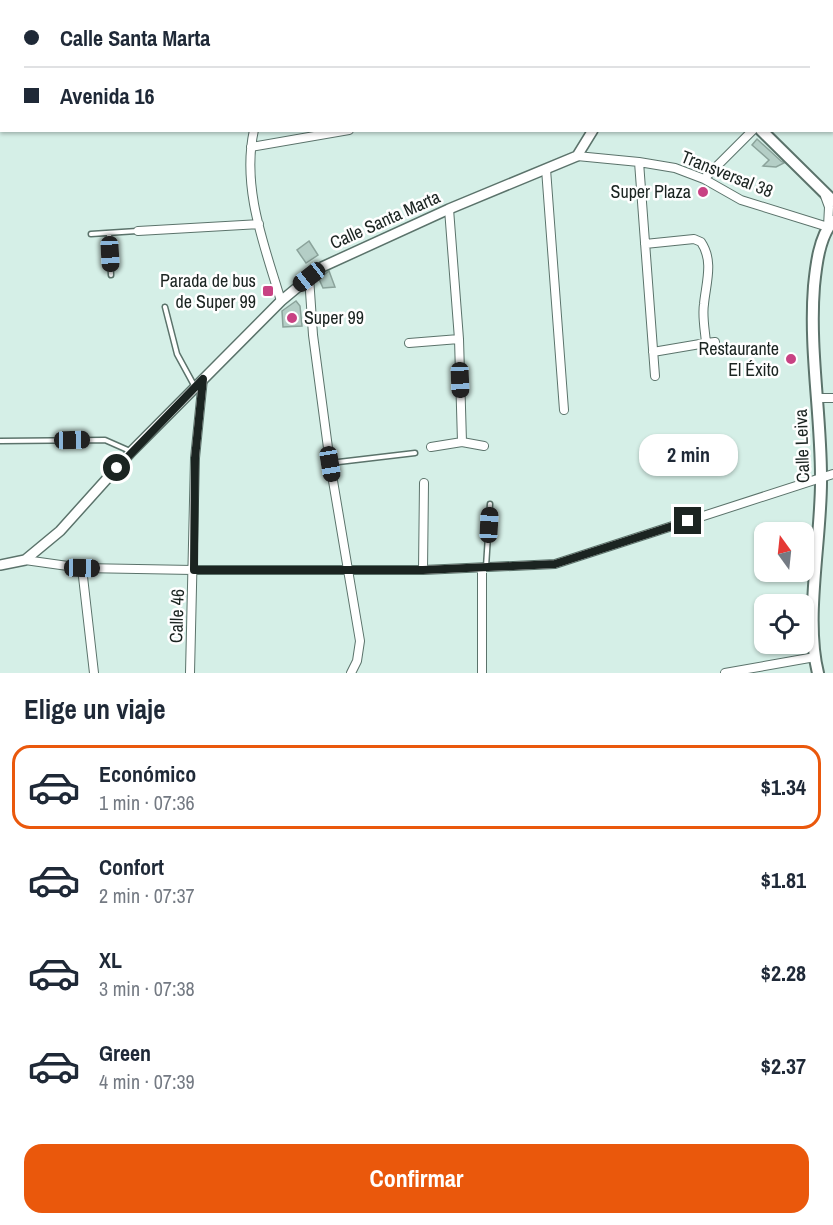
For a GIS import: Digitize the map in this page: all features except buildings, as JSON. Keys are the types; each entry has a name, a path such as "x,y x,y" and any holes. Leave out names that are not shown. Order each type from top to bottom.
{"main road":[{"path":"762,132 833,201"},
{"name":"Calle Leiva","path":"818,673 813,640 821,478 816,398 814,283 830,224"}],"street":[{"path":"254,132 250,174 259,224 281,301"},
{"path":"251,147 337,132"},
{"path":"577,156 593,132"},
{"path":"704,179 751,132"},
{"name":"Transversal 38","path":"577,156 675,168 704,179 741,200 830,224"},
{"name":"Calle Santa Marta","path":"0,566 25,560 60,531 131,452 281,301 309,277 340,258 449,209 577,156"},
{"path":"639,162 655,376"},
{"path":"546,169 564,410"},
{"path":"824,192 829,207 830,224"},
{"path":"449,209 459,339 462,442"},
{"path":"138,231 259,224"},
{"path":"645,244 694,239 704,246 709,276 704,304 706,343"},
{"path":"309,277 313,335 330,464 360,640 357,661 351,673"},
{"path":"409,343 459,339"},
{"path":"653,352 715,342"},
{"name":"Calle 46","path":"190,673 195,458 203,379"},
{"path":"816,398 833,398"},
{"path":"431,447 462,442 484,446"},
{"path":"25,560 82,568 194,570 423,570 555,564 833,474"},
{"path":"423,570 424,483"},
{"path":"82,568 94,673"},
{"path":"482,673 484,568"},
{"path":"725,673 814,657"}],"lane":[{"path":"91,234 138,231"},
{"path":"109,233 111,275"},
{"path":"165,307 177,354 195,388"},
{"path":"0,441 105,441 131,452"},
{"path":"330,464 415,453"},
{"path":"484,568 490,504"}],"place":[{"name":"Super Plaza","path":"703,192"},
{"name":"Parada de bus de Super 99","path":"268,291"},
{"name":"Super 99","path":"292,318"},
{"name":"Restaurante El Éxito","path":"791,359"}],"route":[{"path":"117,468 203,379 195,458 194,570 423,570 555,564 688,521"}]}
